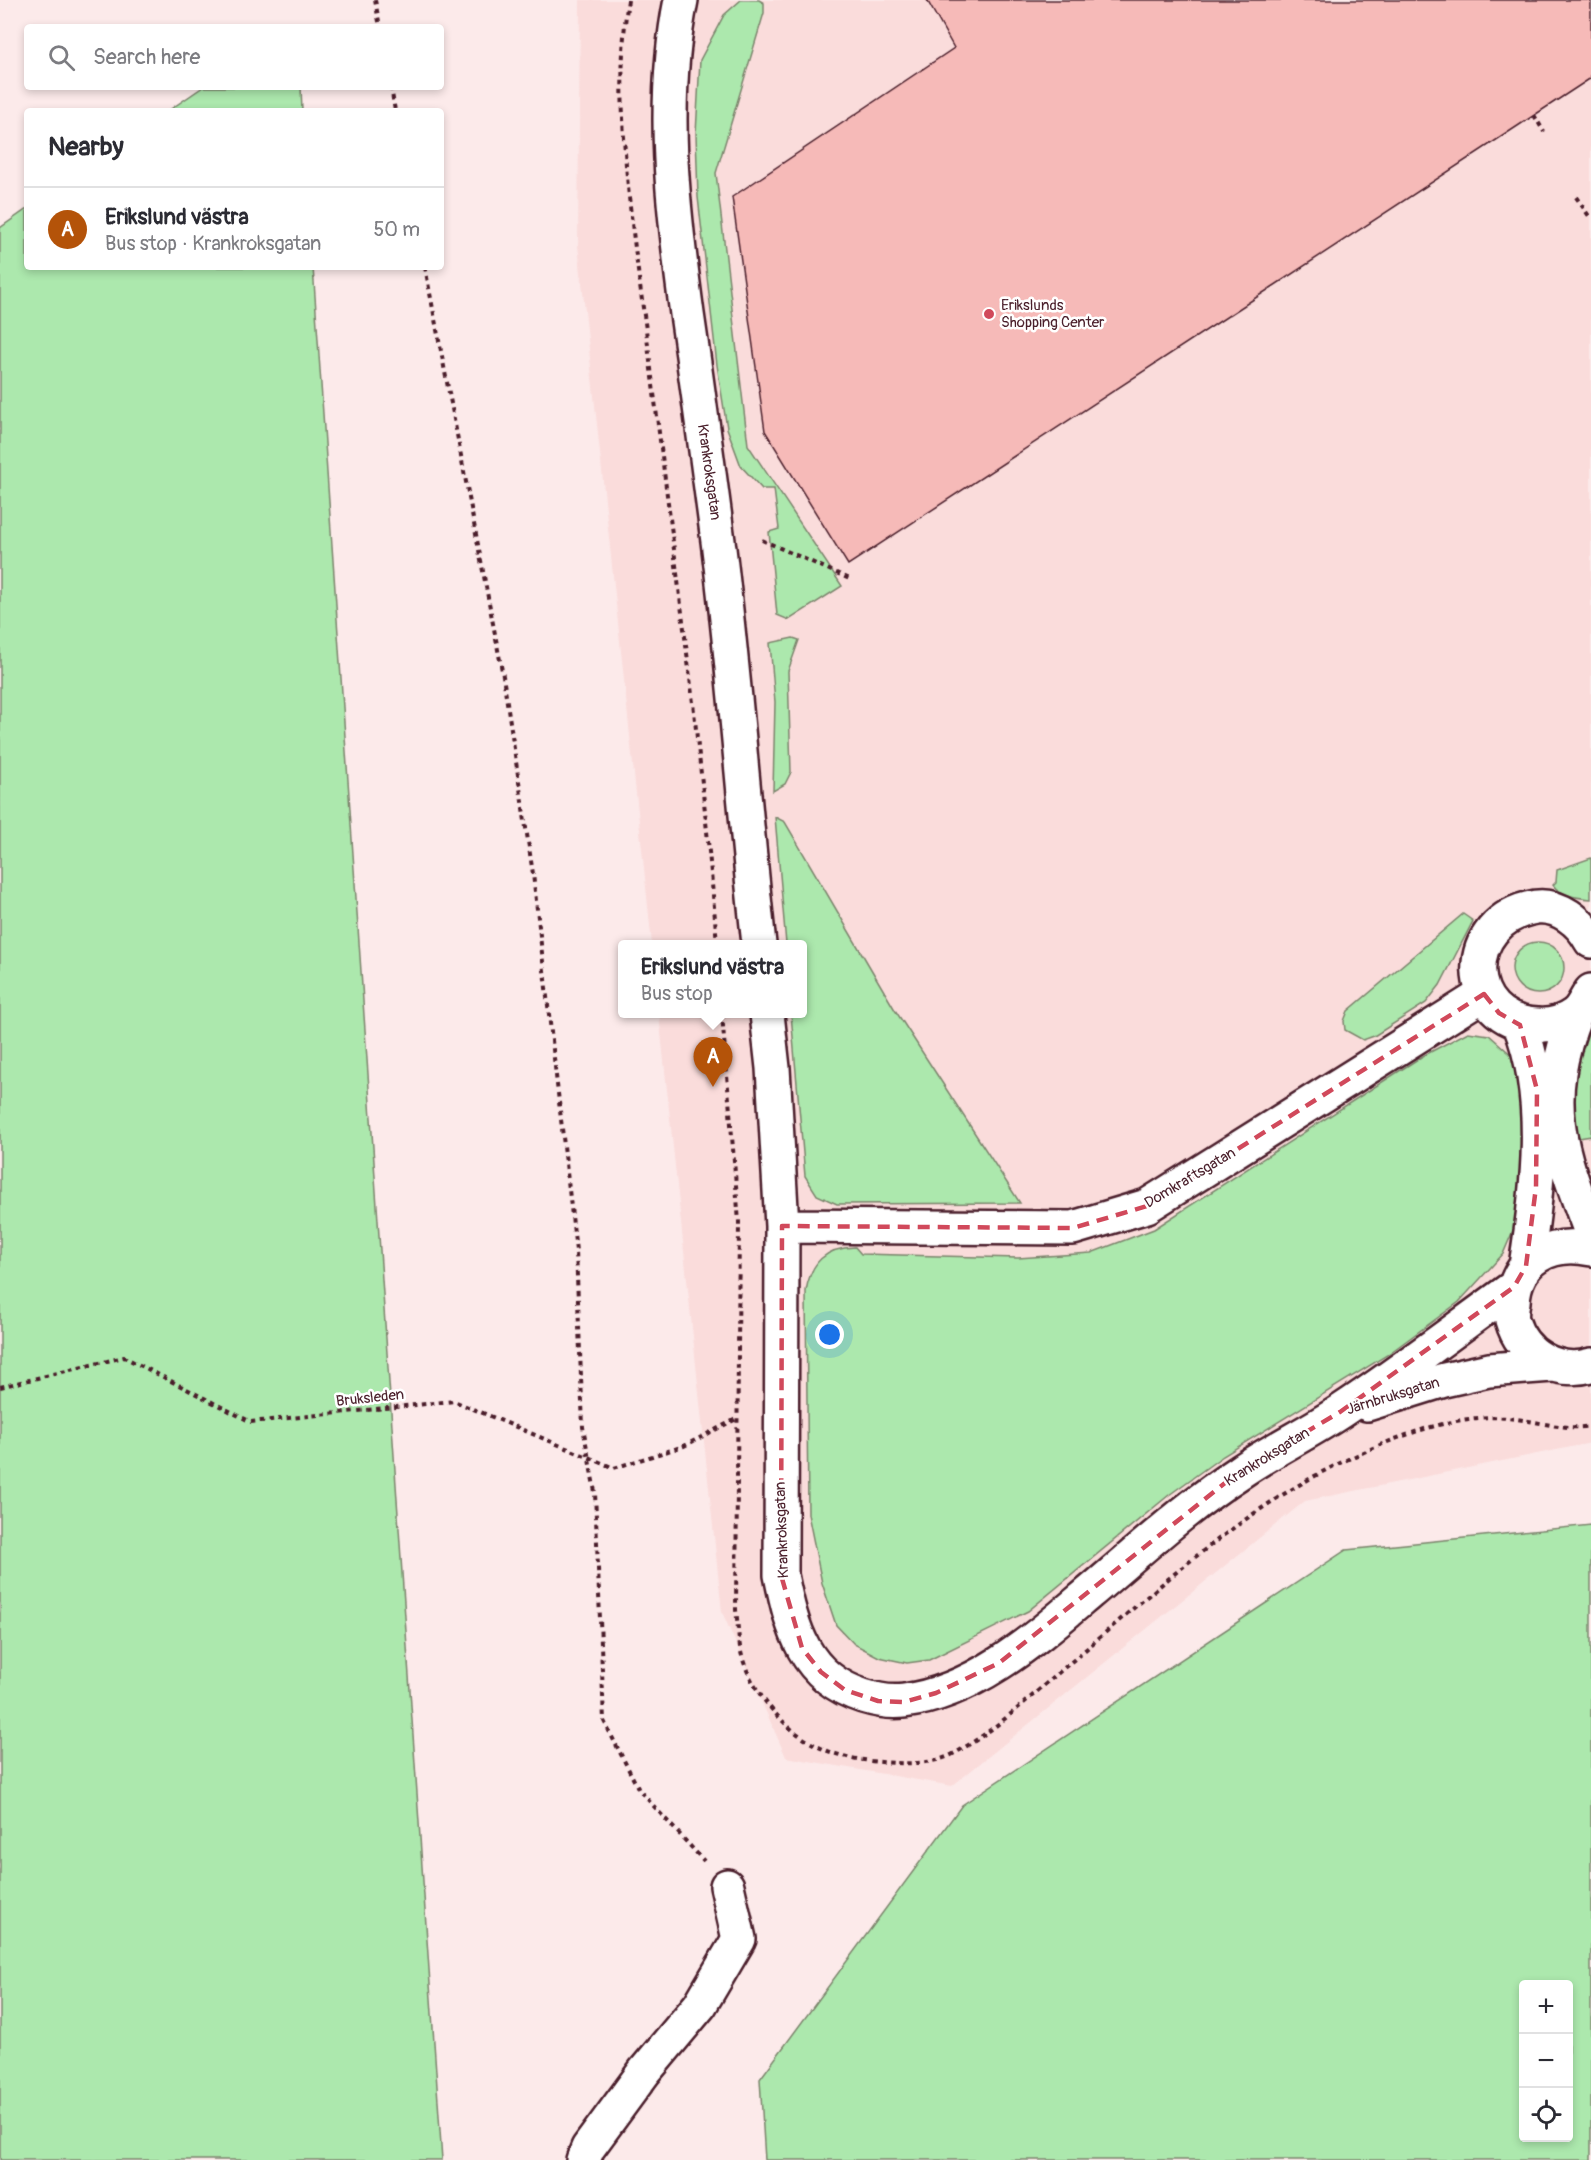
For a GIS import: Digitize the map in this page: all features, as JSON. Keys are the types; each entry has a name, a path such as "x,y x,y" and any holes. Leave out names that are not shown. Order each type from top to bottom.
{"street":[{"name":"Krankroksgatan","path":"681,0 672,64 669,114 672,182 679,252 718,544 758,940"},
{"path":"1584,1002 1550,1026 1520,1025 1499,1013 1484,994 1478,970 1482,946 1495,925 1515,911 1540,907 1564,913 1584,928 1591,941"},
{"name":"Domkraftsgatan","path":"782,1226 1073,1228 1147,1206 1484,994"},
{"path":"1584,1002 1561,1059 1556,1094 1558,1132 1571,1179 1591,1232"},
{"name":"Krankroksgatan","path":"767,1018 773,1068 782,1226 781,1575 789,1615 802,1648 821,1672 845,1690 878,1701 904,1702 936,1693 999,1663 1044,1631 1190,1509 1240,1471 1340,1412"},
{"path":"1520,1025 1531,1050 1537,1090 1536,1187 1512,1319 1526,1348 1552,1365"},
{"name":"Järnbruksgatan","path":"1340,1412 1520,1277 1546,1250 1572,1244 1591,1248"},
{"name":"Järnbruksgatan","path":"1340,1412 1444,1380 1489,1370 1552,1365 1578,1369 1591,1365"},
{"path":"583,2160 588,2148 644,2072 700,2005 739,1939 727,1886"}],"path":[{"path":"375,0 379,24"},
{"path":"628,0 624,73 625,137 642,300 700,763 717,940"},
{"path":"392,90 394,108"},
{"path":"1534,115 1544,132"},
{"path":"1576,197 1591,219"},
{"path":"426,270 503,676 533,874 576,1251 583,1427 595,1492 604,1721 639,1790 727,1886"},
{"path":"762,540 852,580"},
{"path":"722,1018 739,1222 736,1610"},
{"name":"Bruksleden","path":"0,1387 124,1357 251,1422 454,1401 614,1468 684,1446 738,1418"}],"highlighted area":[{"path":"1484,994 1499,1013 1520,1025 1537,1090 1536,1187 1526,1266 1514,1287 1340,1412 1240,1471 999,1663 936,1693 904,1702 878,1701 845,1690 821,1672 802,1648 781,1575 782,1226 1073,1228 1147,1206"}],"shaded area":[{"path":"580,0 1591,0 1591,1443 1305,1501 952,1786 786,1757 722,1612 659,1018 807,1018 807,940 652,940 578,245"}],"green space":[{"path":"741,0 759,0 764,3 764,13 716,173 748,445 842,586 789,620 777,615 769,532 779,529 774,489 762,489 741,466 727,428 717,365 698,197 696,134 700,60 724,15"},
{"path":"199,90 301,90 302,108 172,108"},
{"path":"24,211 24,270 313,270 442,2160 0,2160 0,228"},
{"path":"793,638 799,640 788,671 791,772 785,784 773,791 775,702 770,643"},
{"path":"775,817 785,822 895,1010 1020,1203 837,1204 817,1195 805,1176 791,1018 807,1018 807,940 786,940"},
{"path":"1591,858 1591,899 1565,894 1556,889 1553,885 1556,882 1557,870"},
{"path":"1463,914 1473,921 1440,985 1426,1003 1374,1036 1363,1040 1345,1030 1344,1021 1348,1011"},
{"path":"1538,942 1552,946 1560,954 1564,968 1560,982 1552,990 1538,994 1524,990 1516,982 1512,968 1516,954 1524,946"},
{"path":"1591,1024 1591,1136 1579,1138 1571,1106 1576,1048"},
{"path":"1468,1032 1489,1035 1517,1060 1526,1087 1518,1219 1503,1254 1459,1302 1387,1355 1223,1456 1169,1495 1028,1611 929,1660 907,1663 879,1657 854,1644 836,1625 822,1583 808,1514 806,1291 812,1272 821,1258 835,1250 855,1247 861,1254 1018,1258 1091,1253 1154,1229 1421,1057"},
{"path":"1591,1525 1591,2160 765,2160 760,2079 962,1805 1346,1550"}],"building":[{"name":"Erikslunds Shopping Center","path":"927,0 1591,0 1591,78 848,565 765,431 732,197 954,48"}],"place":[{"name":"Erikslunds Shopping Center","path":"989,314"},
{"name":"Erikslund västra","path":"713,1087"}]}
